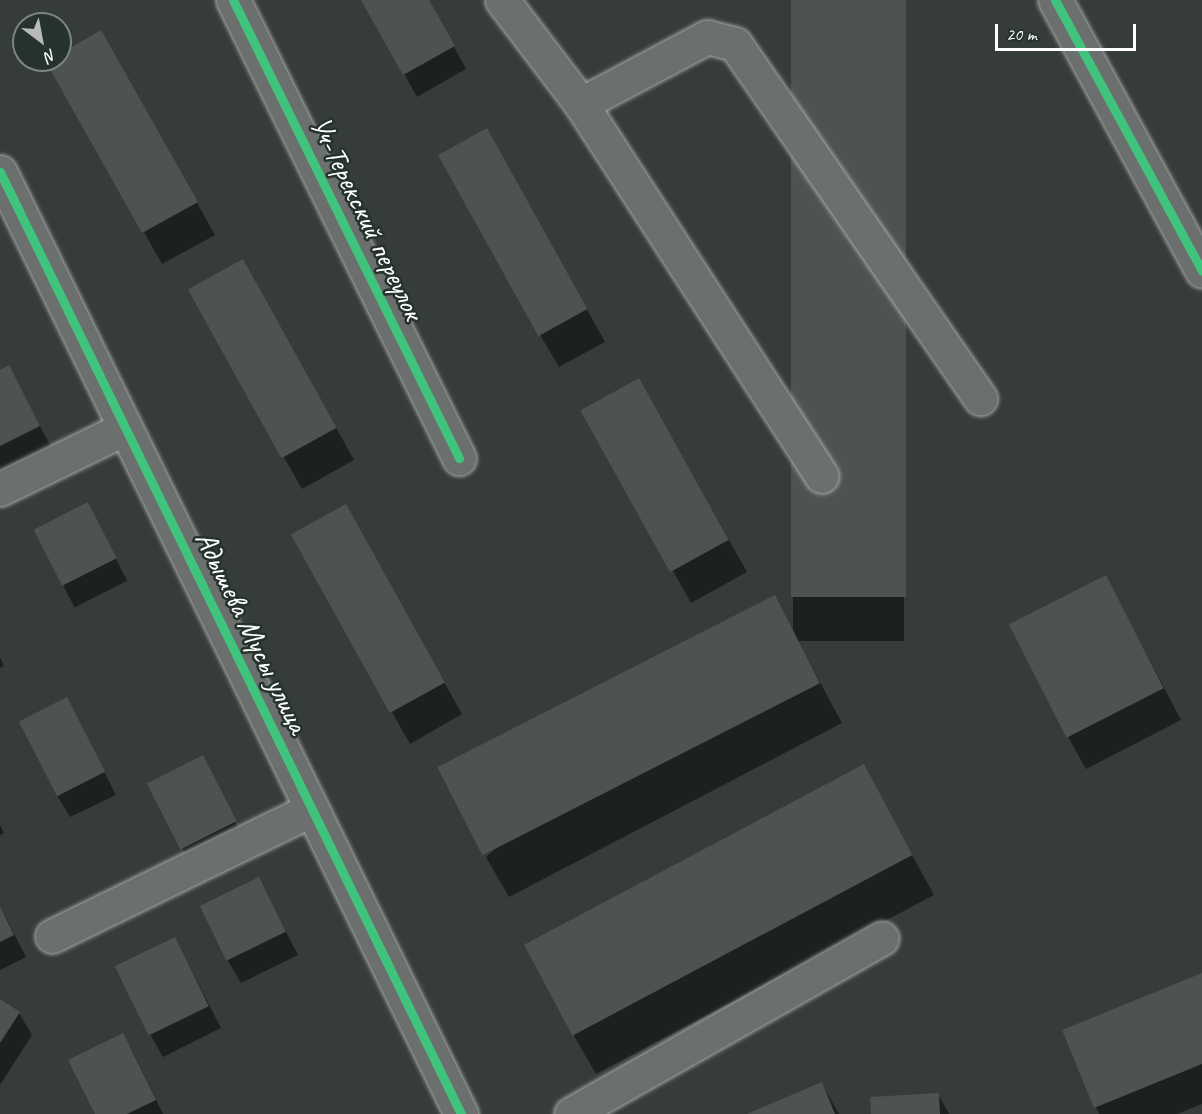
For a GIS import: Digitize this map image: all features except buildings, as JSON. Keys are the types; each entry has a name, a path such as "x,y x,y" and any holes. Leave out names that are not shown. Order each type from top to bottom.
{"street":[{"name":"Уч-Терекский переулок","path":"232,0 459,458"},
{"path":"502,0 581,104 822,476"},
{"path":"1055,0 1202,271"},
{"path":"581,104 707,37 735,44 980,398"},
{"name":"Адышева Мусы улица","path":"0,172 461,1114"},
{"path":"0,489 125,428"},
{"path":"52,936 312,808"},
{"path":"571,1114 882,938"}],"cycle path":[{"path":"233,0 459,458"},
{"path":"1055,0 1202,271"},
{"path":"0,172 461,1114"}]}
